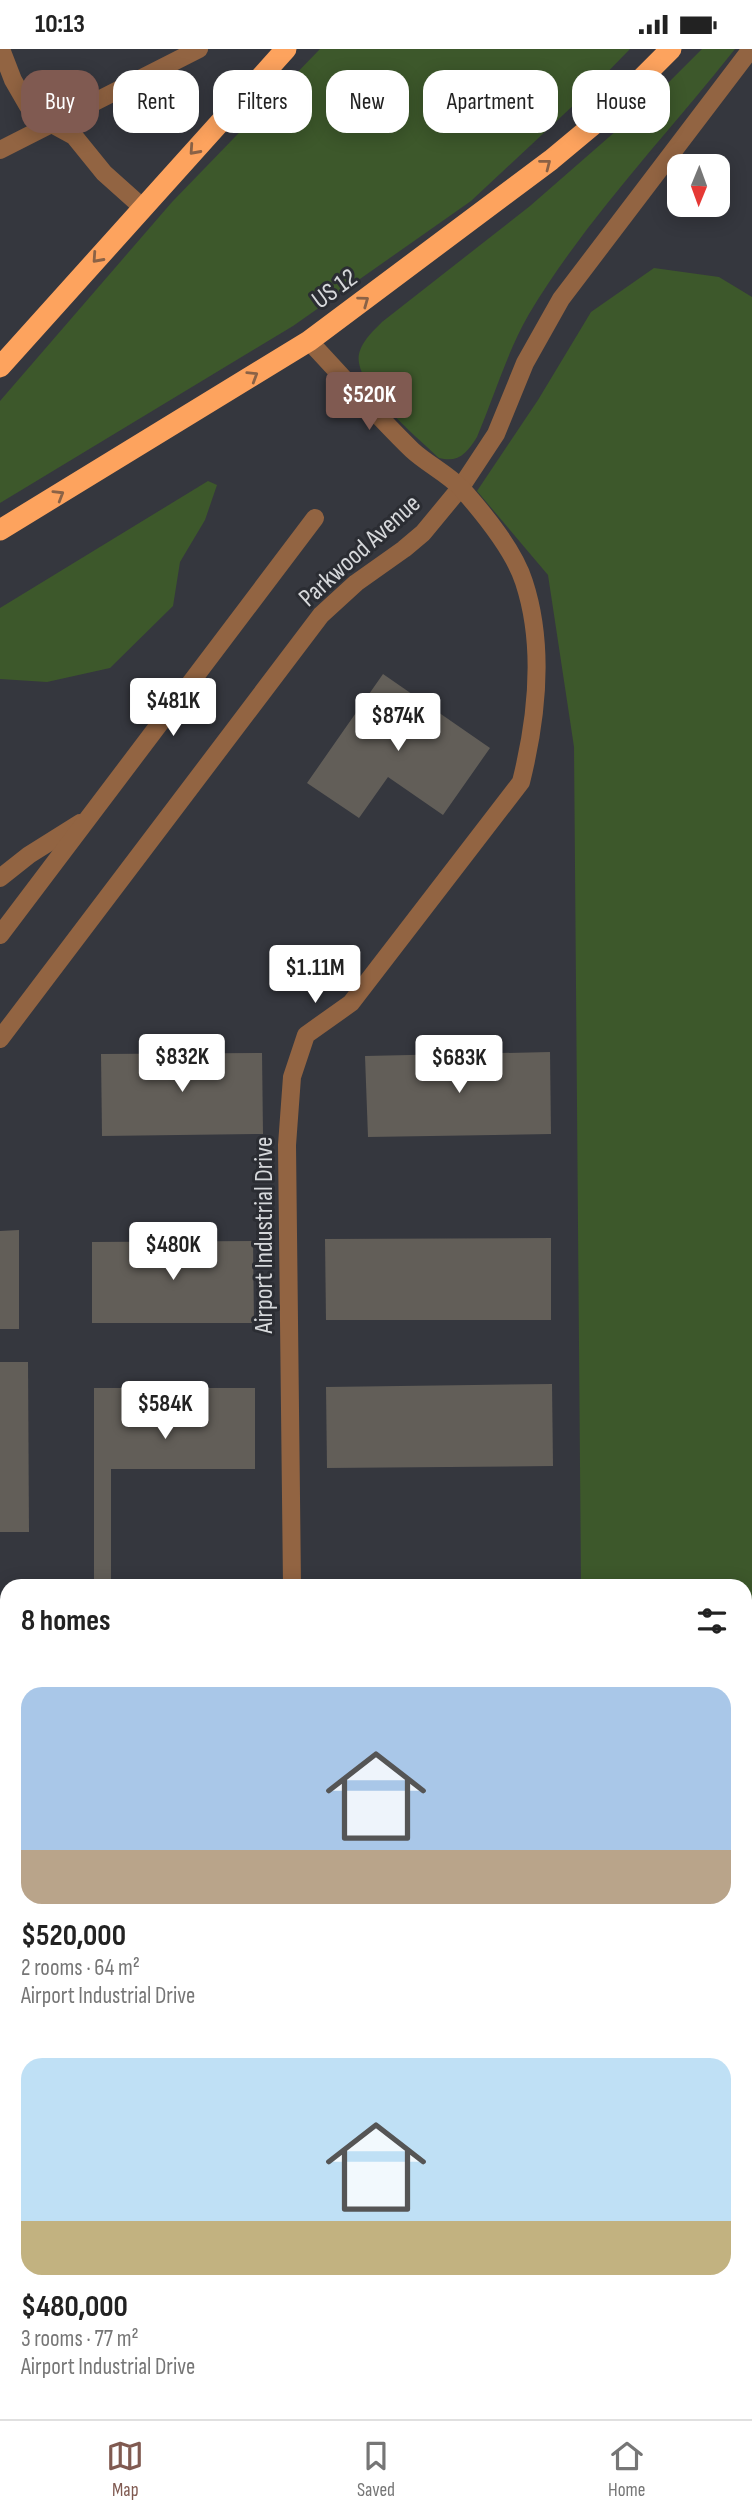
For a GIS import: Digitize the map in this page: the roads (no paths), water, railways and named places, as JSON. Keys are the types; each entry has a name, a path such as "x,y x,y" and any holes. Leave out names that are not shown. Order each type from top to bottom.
{"highway":[{"path":"0,367 286,49"},
{"name":"US 12","path":"0,530 309,341 551,160 605,115 671,49"}],"street":[{"path":"1,49 21,94"},
{"path":"99,100 199,49"},
{"name":"Parkwood Avenue","path":"0,1039 321,615 356,583 423,533 461,487 496,433 525,363 561,299 751,49"},
{"path":"0,150 34,133"},
{"path":"68,133 74,136 104,173 142,207"},
{"name":"Airport Industrial Drive","path":"292,1579 288,1145 292,1077 306,1035 351,1003 521,782 530,747 536,666 534,625 524,580 501,538 461,487 414,452 309,341"},
{"path":"0,935 316,518"},
{"path":"0,878 29,855 90,816"}]}
